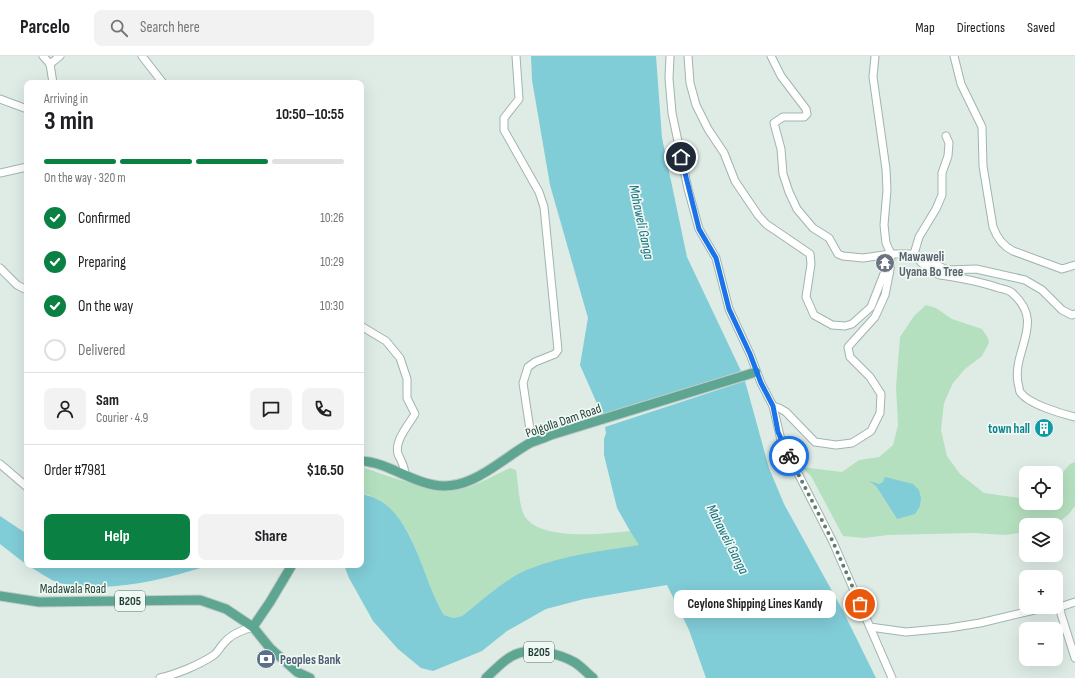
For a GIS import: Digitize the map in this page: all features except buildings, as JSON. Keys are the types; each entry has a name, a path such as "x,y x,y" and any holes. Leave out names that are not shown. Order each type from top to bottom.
{"main road":[{"name":"Polgolla Dam Road","path":"364,461 433,485 449,486 460,484 490,470 532,442 550,435 756,372"},
{"path":"253,627 290,568"},
{"name":"Madawala Road","path":"0,596 40,602 200,600 226,609 253,627 270,648 298,672 310,678"},
{"name":"B205","path":"486,678 502,663 519,653 535,651 551,653 574,662 593,678"}],"street":[{"path":"43,56 50,64 53,80"},
{"path":"50,64 60,56"},
{"path":"142,56 160,80"},
{"path":"516,56 519,99 504,118 504,130 539,192 544,207 558,350 555,354 535,362 528,367 523,383 532,442"},
{"path":"670,56 669,78 672,113 688,189 699,229 716,258 729,309 750,354 756,372 773,406 781,440 833,542 892,678"},
{"path":"688,56 690,83 696,105 708,129 724,153 735,181 758,216 766,224 810,254 811,264 806,297 814,315 832,325 845,326 852,324 871,307 883,279 891,254"},
{"path":"772,56 781,76 806,109 807,114 804,117 783,117 774,123 781,148 783,174 797,209 813,228 829,238 838,254 863,258 891,254 914,254 947,270 976,269 1025,280 1042,290 1062,310 1072,315 1075,314"},
{"path":"773,406 786,412 815,442 836,445 852,443 871,431 880,413 880,394 870,376 850,357 848,347 875,317 885,295 890,270 891,254 886,243 884,225 887,190 886,176 873,78 875,56"},
{"path":"954,56 961,84 982,127 983,166 993,228 996,235 1006,247 1062,269 1075,265"},
{"path":"0,99 24,108"},
{"path":"914,254 919,236 936,209 942,194 942,173 948,156 949,143 946,136"},
{"path":"0,173 24,168"},
{"path":"914,254 934,273 982,282 1010,291 1022,305 1028,321 1026,339 1019,358 1017,375 1020,391 1024,396 1041,406 1075,417"},
{"path":"0,268 17,285 24,288"},
{"path":"364,328 386,341 400,358 407,379 407,398 415,414 402,436 398,448 398,454 404,466 405,475"},
{"path":"0,464 24,484"},
{"path":"1063,606 1075,602"},
{"path":"870,627 906,632 943,629 980,623 1019,614"},
{"path":"1061,614 1075,658"},
{"path":"160,678 172,675 216,654 224,642 234,634 244,629 253,627"}],"green space":[{"path":"926,305 936,308 952,319 982,329 988,338 989,343 982,356 965,369 953,383 944,403 941,430 947,456 960,474 984,493 1019,498 1019,510 1063,510 1063,472 1070,464 1075,462 1075,506 1068,515 1063,519 1019,518 1019,533 1005,535 975,533 888,535 864,538 843,536 811,476 802,467 842,472 859,460 879,457 893,445 898,425 896,387 900,337 914,316","holes":["884,482 897,519 876,486"]},
{"path":"364,468 415,484 444,489 457,489 469,487 510,468 516,470 523,513 530,522 541,528 572,534 604,534 630,531 640,545 506,582 462,616 454,618 444,615 437,604 410,536 402,523 369,495 364,494"}],"water":[{"name":"Mahaweli Ganga","path":"531,56 656,56 662,138 687,257 741,371 602,415 580,365 588,318 550,185 532,80"},
{"name":"Mahaweli Ganga","path":"745,381 769,468 784,504 842,609 876,678 706,678 689,630 667,585 584,599 546,609 507,631 482,651 433,671 421,668 398,649 373,621 349,578 345,568 364,568 364,495 379,500 393,511 404,526 413,543 444,615 454,618 462,616 502,584 529,569 556,560 639,545 617,508 604,455 604,439 606,433 605,427"},
{"path":"885,477 913,484 919,490 921,498 920,506 915,514 897,519 876,486 869,481 879,484 883,482"},
{"path":"0,516 24,532 24,563 0,544"},
{"path":"32,568 200,568 173,576 135,584 116,586 78,586 59,583"}],"way so far":[{"path":"789,456 833,542 860,604"}],"place":[{"name":"Mawaweli Uyana Bo Tree","path":"885,263"},
{"name":"town hall","path":"1044,428"},
{"name":"Ceylone Shipping Lines Kandy","path":"860,604"},
{"name":"Peoples Bank","path":"266,659"}],"route":[{"path":"681,157 699,229 716,258 729,309 750,354 756,372 773,406 778,432 789,456"}]}
